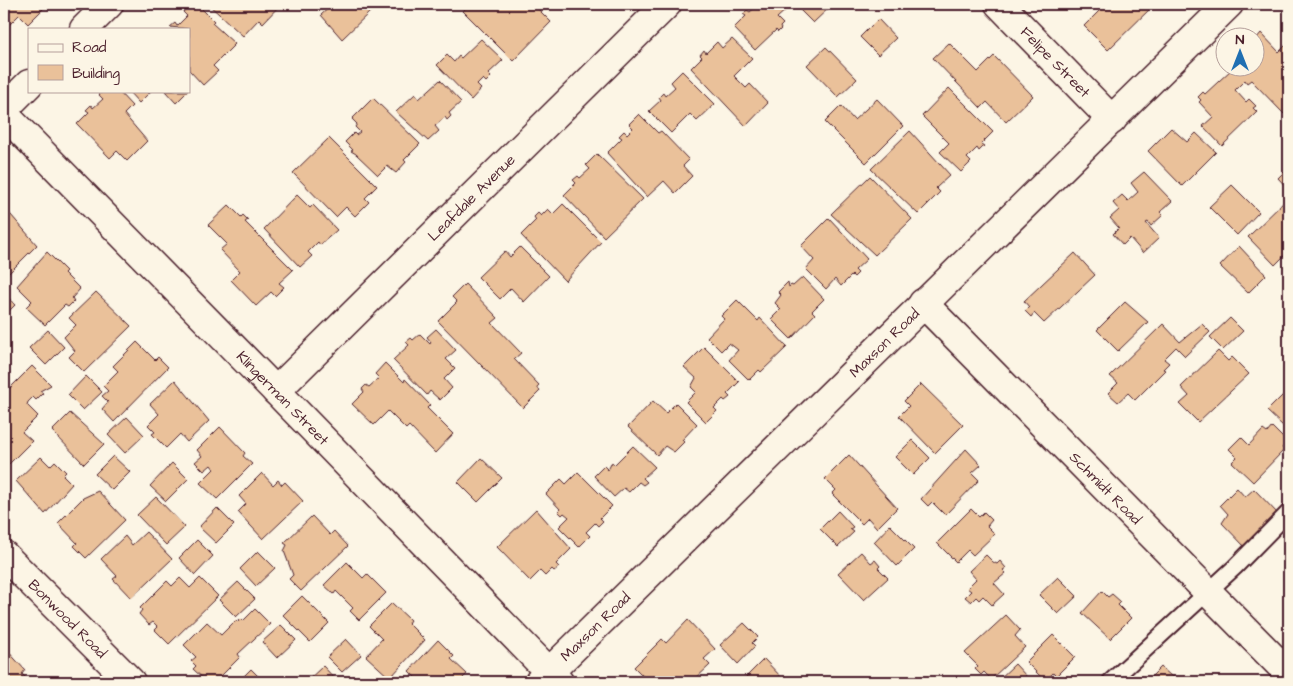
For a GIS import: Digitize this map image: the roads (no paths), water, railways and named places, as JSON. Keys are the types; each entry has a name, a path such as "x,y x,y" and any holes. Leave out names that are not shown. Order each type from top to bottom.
{"street":[{"path":"85,28 109,4"},
{"name":"Leafdale Avenue","path":"276,391 667,4"},
{"name":"Felipe Street","path":"999,4 1112,120"},
{"name":"Maxson Road","path":"549,679 923,303 1229,4"},
{"path":"4,109 28,85"},
{"name":"Klingerman Street","path":"4,114 276,391 549,679"},
{"name":"Schmidt Road","path":"923,303 1289,674"},
{"name":"Bonwood Road","path":"4,555 131,682"}],"lane":[{"path":"1110,682 1207,590 1235,567 1289,512"}]}
